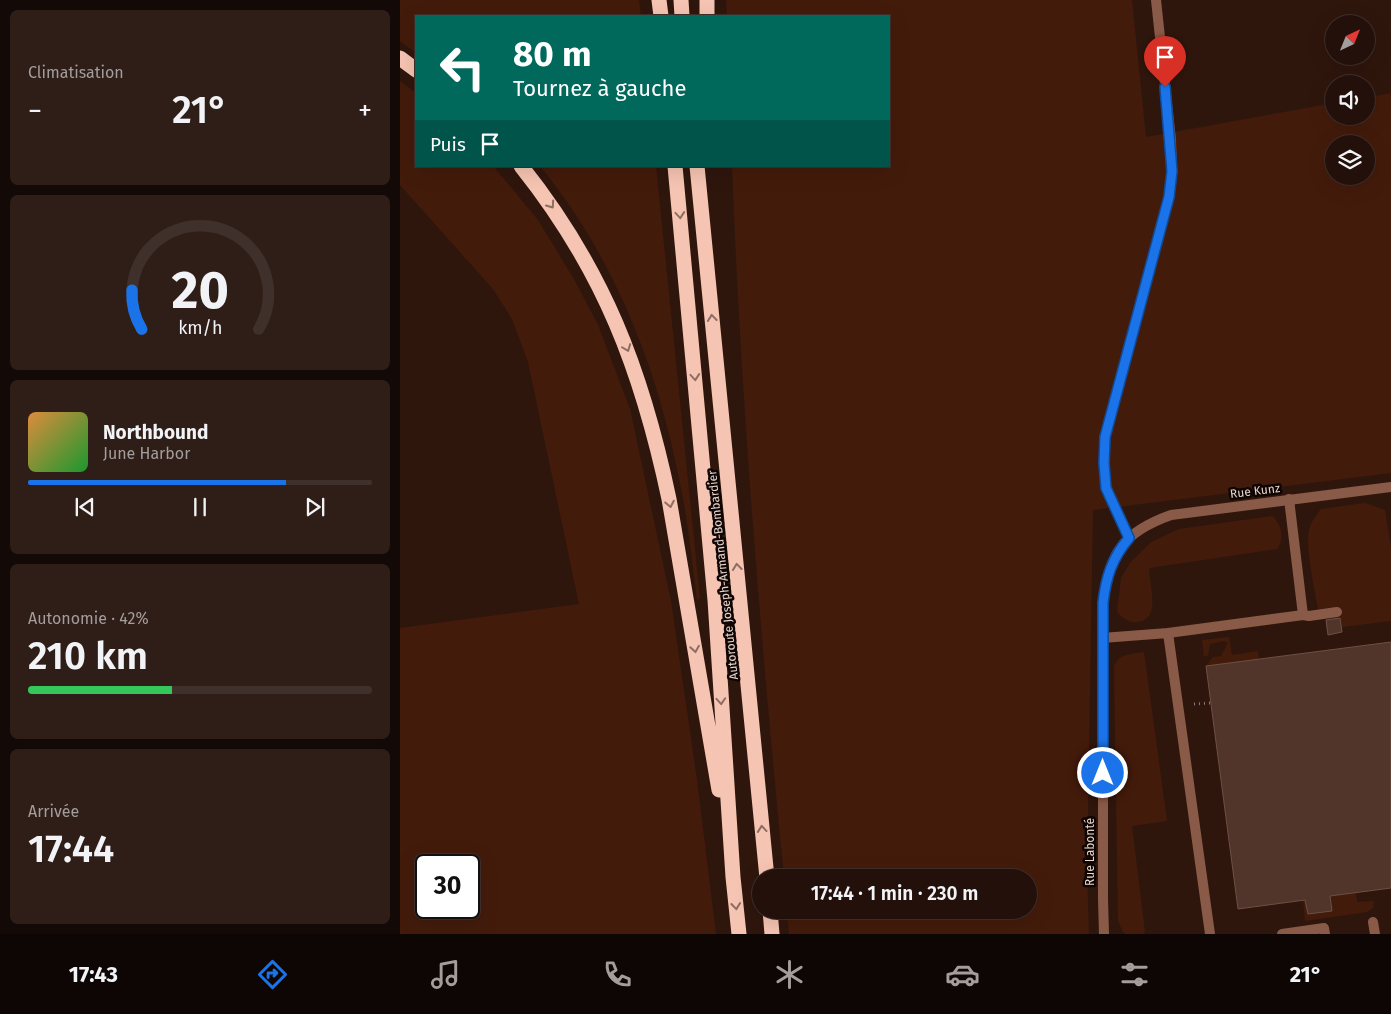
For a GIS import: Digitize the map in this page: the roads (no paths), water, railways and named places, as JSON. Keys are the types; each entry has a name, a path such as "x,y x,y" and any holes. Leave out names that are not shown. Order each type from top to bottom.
{"highway":[{"path":"659,0 660,15"},
{"path":"681,0 682,15"},
{"path":"706,0 706,15"},
{"path":"400,58 415,69"},
{"path":"522,167 562,221 588,264 622,335 650,416 676,535 734,877"},
{"path":"675,167 713,582 739,934"},
{"path":"697,167 708,270"},
{"path":"707,167 708,270"},
{"name":"Autoroute Joseph-Armand-Bombardier","path":"708,270 766,869"},
{"path":"771,919 772,934"}],"street":[{"path":"1129,538 1106,488 1104,463 1105,437 1169,197 1172,171 1171,140 1156,0"},
{"name":"Rue Kunz","path":"1129,538 1138,529 1172,515 1391,487"},
{"path":"1289,499 1303,615"},
{"name":"Rue Labonté","path":"1104,934 1103,603 1105,582 1114,558 1129,538"},
{"path":"1102,638 1168,633 1337,612"},
{"path":"1168,633 1210,934"},
{"path":"1373,922 1375,934"},
{"path":"1282,934 1324,928 1324,934"}]}
